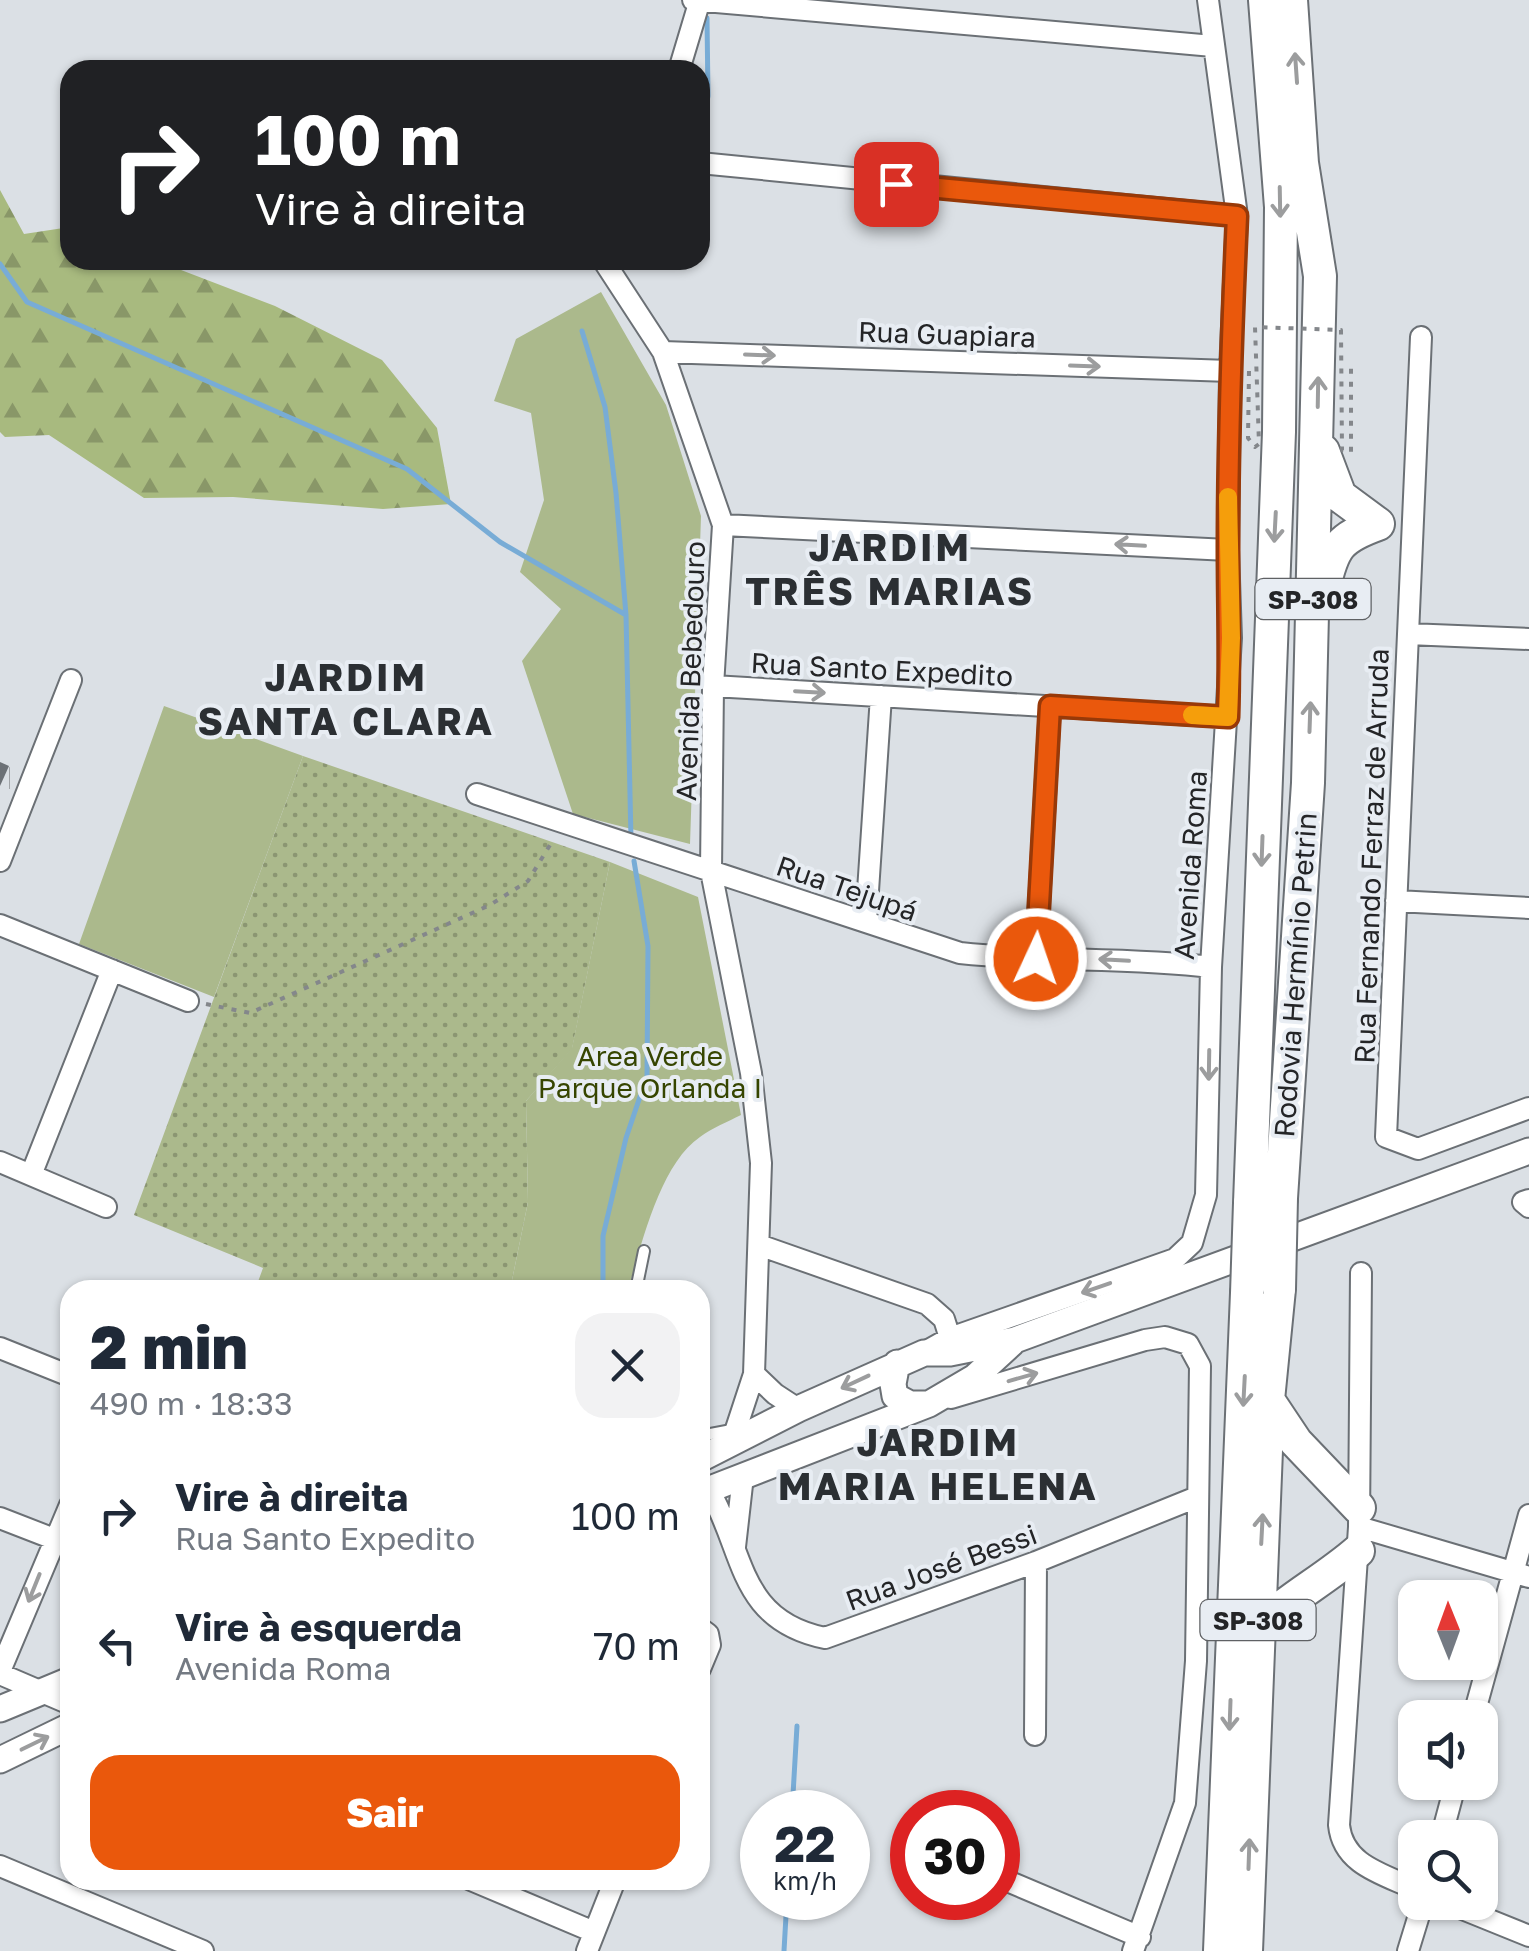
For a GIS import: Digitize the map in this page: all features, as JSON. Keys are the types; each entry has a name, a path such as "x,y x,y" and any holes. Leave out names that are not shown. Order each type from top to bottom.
{"main road":[{"name":"SP-308","path":"1265,0 1280,173 1280,413 1265,1201"},
{"name":"Rodovia Hermínio Petrin","path":"1220,1951 1263,1291 1265,1201 1308,783 1320,276 1302,162 1291,0"},
{"path":"1317,435 1340,496 1378,524"},
{"path":"1312,650 1332,554 1354,533 1378,524"},
{"name":"Rodovia Hermínio Petrin","path":"1246,1951 1268,1400 1263,1291"},
{"path":"1258,1627 1279,1607 1340,1567 1359,1529 1268,1400"},
{"path":"1202,1951 1227,1824"}],"street":[{"path":"682,60 697,0 1213,46"},
{"name":"Avenida Roma","path":"950,1338 1162,1266 1184,1250 1198,1230 1206,1195 1211,968 1228,717 1228,550 1239,371 1237,216 1208,0"},
{"path":"710,165 1237,216"},
{"name":"Avenida Bebedouro","path":"612,270 663,352 723,525 713,686 710,871 751,1073 761,1163 754,1374 735,1435"},
{"name":"Rua Fernando Ferraz de Arruda","path":"1420,337 1386,1138 1418,1149 1529,1108"},
{"name":"Rua Guapiara","path":"663,352 1239,371"},
{"path":"1378,524 1412,528"},
{"path":"723,525 1228,550"},
{"path":"1408,634 1529,639"},
{"path":"0,861 71,680"},
{"name":"Rua Santo Expedito","path":"713,686 1228,717"},
{"path":"866,921 880,696"},
{"path":"1036,959 1050,706"},
{"name":"Rua Tejupá","path":"477,794 960,953 1168,962 1211,968"},
{"path":"1396,901 1529,908"},
{"path":"0,925 188,1000"},
{"path":"31,1175 112,970"},
{"path":"924,1352 950,1353 1015,1340 1529,1150"},
{"path":"0,1162 106,1207"},
{"path":"710,1453 735,1435 950,1338 944,1320 926,1304 760,1245"},
{"path":"1361,1273 1359,1529 1339,1825 1341,1841 1355,1860 1398,1882"},
{"path":"710,1489 929,1404 1145,1340 1165,1336 1188,1344 1200,1366 1196,1661 1185,1803 1136,1944 1020,1887"},
{"path":"897,1363 895,1396 910,1404 929,1404 975,1376 1015,1340"},
{"path":"0,1348 60,1372"},
{"path":"754,1374 774,1394 798,1408 806,1421 802,1444 770,1464"},
{"path":"734,1554 743,1476"},
{"name":"Rua José Bessi","path":"710,1497 721,1510 734,1554 753,1592 794,1630 825,1638 1036,1562 1196,1498"},
{"path":"1480,1700 1521,1575 1529,1515"},
{"path":"0,1518 54,1539"},
{"path":"60,1526 0,1673 60,1699"},
{"path":"1359,1529 1521,1575"},
{"path":"1035,1735 1036,1562"},
{"path":"0,1709 60,1684"},
{"path":"0,1760 60,1731"},
{"path":"0,1866 204,1951"},
{"path":"490,1890 590,1942 611,1890"},
{"path":"1408,1951 1417,1920"},
{"path":"1489,1920 1529,1936"}],"lane":[{"path":"638,1280 644,1252"},
{"path":"710,1436 735,1435"}],"path":[{"path":"1239,371 1248,438 1254,447 1259,444 1255,327 1341,330 1342,450 1351,452 1351,361"},
{"path":"188,1000 250,1013 490,905 528,881 564,824"}],"green space":[{"path":"0,190 24,234 60,229 60,270 181,270 275,306 382,360 437,428 451,504 383,509 233,497 144,498 49,435 5,437 0,432"},
{"path":"601,292 666,405 701,516 690,844 573,814 522,661 561,609 520,572 544,500 531,413 494,401 516,339"},
{"path":"164,706 303,756 214,997 79,944"},
{"path":"303,756 610,862 572,1049 526,1101 528,1202 512,1280 259,1280 263,1268 134,1215"},
{"name":"Area Verde Parque Orlanda I","path":"610,862 698,897 741,1115 700,1137 674,1166 654,1207 631,1280 512,1280 528,1202 526,1101 572,1048"}],"building":[{"path":"0,762 9,766 0,786"}],"waterway":[{"path":"707,18 708,60"},
{"path":"0,264 27,302 407,469 500,542 626,615"},
{"path":"582,331 605,407 616,493 626,615 631,839"},
{"path":"603,1280 603,1236 626,1138 647,1076 648,946 634,861"},
{"path":"793,1790 797,1726"},
{"path":"784,1951 786,1920"}],"slow traffic":[{"path":"1192,715 1228,717 1228,497"}],"district":[{"name":"JARDIM TRÊS MARIAS","path":"890,568"},
{"name":"JARDIM SANTA CLARA","path":"346,698"},
{"name":"JARDIM MARIA HELENA","path":"938,1463"}],"route":[{"path":"896,184 1237,216 1230,371 1228,717 1050,706 1036,959"}]}
